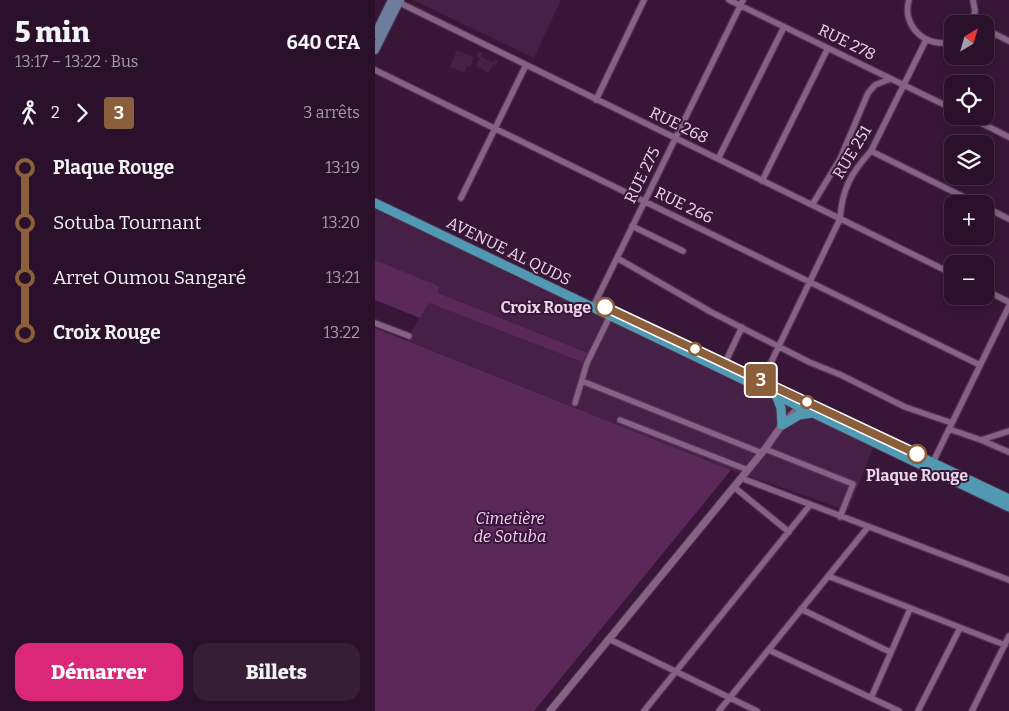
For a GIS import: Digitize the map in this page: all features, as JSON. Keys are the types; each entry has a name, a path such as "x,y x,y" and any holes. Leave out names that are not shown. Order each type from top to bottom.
{"main road":[{"path":"375,35 397,1"},
{"path":"375,50 397,1"},
{"name":"AVENUE AL QUDS","path":"375,198 594,305 610,316 776,395 802,404 933,462 1009,499"},
{"name":"AVENUE AL QUDS","path":"375,203 594,305 725,363 762,381 802,404 813,413 1009,507"},
{"path":"776,395 781,408 782,425 799,415 813,413"}],"street":[{"path":"597,100 644,0"},
{"name":"RUE 278","path":"729,0 741,3 784,27 944,105"},
{"path":"909,0 907,15 917,34 926,40 937,43 944,42"},
{"path":"973,0 974,15"},
{"name":"RUE 268","path":"397,1 944,270"},
{"name":"RUE 275","path":"594,305 741,3"},
{"path":"717,159 784,27"},
{"path":"994,34 1009,41"},
{"name":"RUE 251","path":"762,381 840,219 841,201 848,181 871,151 926,40"},
{"path":"762,181 828,48"},
{"path":"461,198 526,65"},
{"name":"RUE 266","path":"375,70 980,365"},
{"path":"812,205 840,158 868,93 875,86 890,79"},
{"path":"985,125 1009,137"},
{"path":"871,151 961,195"},
{"path":"994,212 1009,219"},
{"path":"632,226 683,251"},
{"path":"617,258 711,312 779,347 905,407 1009,452"},
{"path":"994,294 1009,302"},
{"path":"933,462 1009,306"},
{"path":"575,403 587,362 610,316"},
{"path":"375,323 409,336"},
{"path":"725,363 742,327"},
{"path":"582,381 853,484 841,517"},
{"path":"550,711 764,451 782,425 802,404"},
{"path":"620,420 747,470"},
{"path":"981,440 1009,430"},
{"path":"741,478 1009,580"},
{"path":"734,487 789,532"},
{"path":"643,711 810,505"},
{"path":"719,711 868,527"},
{"path":"828,576 1005,645"},
{"path":"871,698 910,608"},
{"path":"801,609 890,652"},
{"path":"918,711 960,628"},
{"path":"972,711 1009,636"},
{"path":"609,639 757,711"},
{"path":"769,650 899,711"}],"shaded area":[{"path":"413,0 561,0 534,58"},
{"path":"457,50 474,57 470,67 467,66 465,73 450,67"},
{"path":"479,51 483,53 481,57 493,62 495,59 498,60 496,65 493,64 489,73 476,66 480,58 476,56"},
{"path":"375,208 874,446 848,511 731,470 406,340 429,303 582,362 588,353 438,293 439,286 375,260"}],"green space":[{"path":"375,260 439,286 438,293 588,353 582,362 429,303 420,318 375,300"},
{"name":"Cimetière de Sotuba","path":"375,328 731,470 534,711 375,711"}],"bus line":[{"name":"3","path":"605,307 917,454"}],"place":[{"name":"Croix Rouge","path":"605,307"},
{"name":"Plaque Rouge","path":"917,454"}]}
